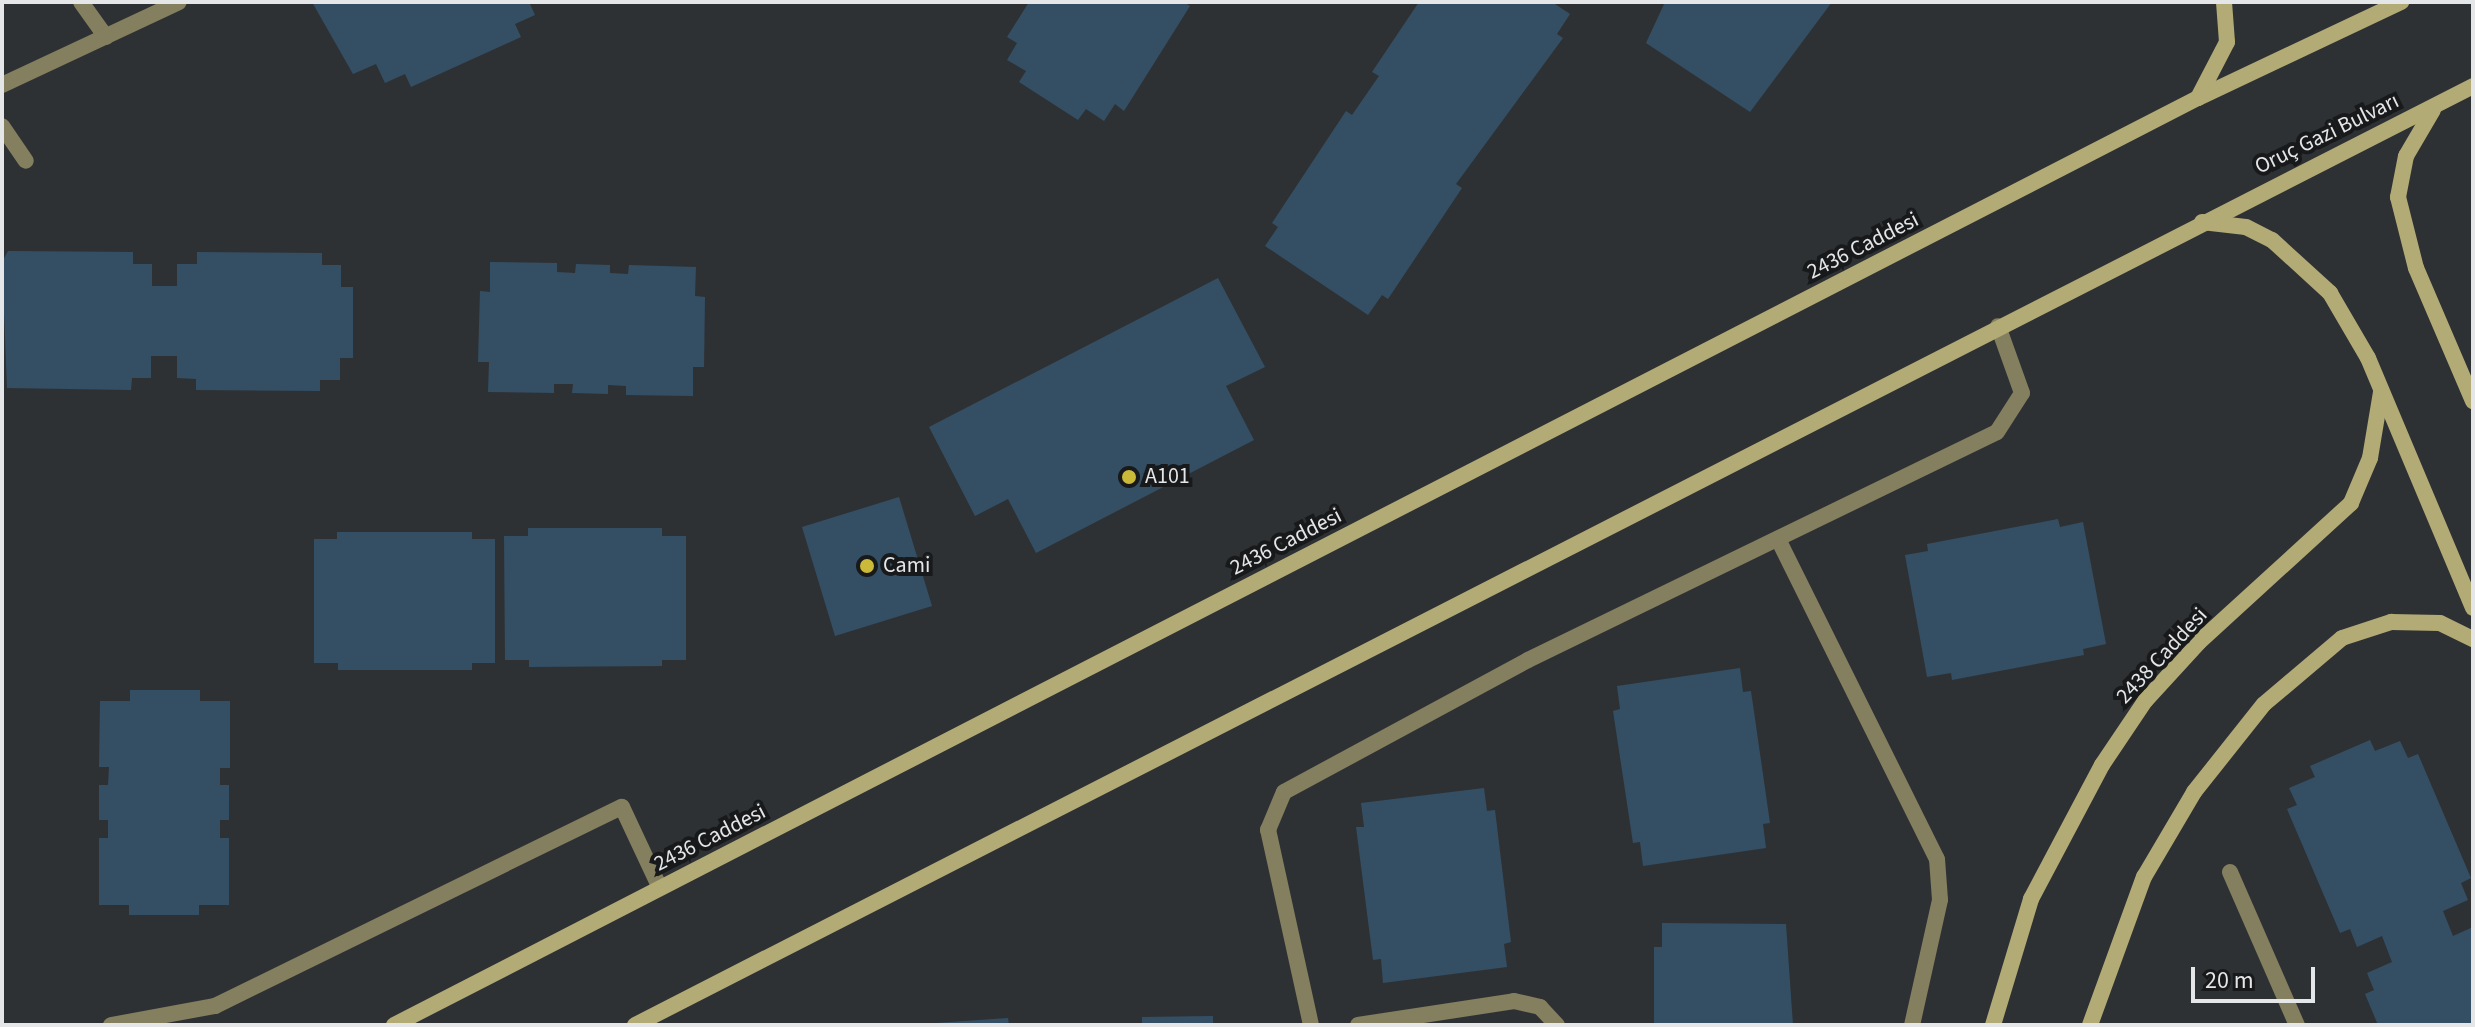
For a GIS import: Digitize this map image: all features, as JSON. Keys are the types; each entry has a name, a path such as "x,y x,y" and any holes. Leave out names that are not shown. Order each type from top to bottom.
{"street":[{"path":"81,2 106,37"},
{"path":"2,85 179,2"},
{"path":"2198,98 2227,42 2224,2"},
{"path":"2198,98 2401,2"},
{"name":"Oruç Gazi Bulvarı","path":"2200,222 2473,86"},
{"name":"2436 Caddesi","path":"394,1025 2198,98"},
{"path":"2439,103 2419,126 2398,197 2416,268 2473,401"},
{"path":"2,126 26,161"},
{"path":"635,1025 2200,222 2246,227 2299,258 2330,293 2381,392 2473,608"},
{"path":"1311,1025 1268,830 1284,792 1528,660 1778,539 2010,421 2021,380 1998,326"},
{"name":"2438 Caddesi","path":"1993,1025 2031,899 2102,765 2145,701 2199,642 2351,503 2370,458 2381,392"},
{"path":"1778,539 1937,859 1940,900 1912,1025"},
{"path":"2090,1025 2144,877 2194,792 2264,704 2342,638 2391,622 2440,623 2473,639"},
{"path":"111,1025 215,1006 622,807 660,888"},
{"path":"2230,872 2297,1025"},
{"path":"1358,1025 1514,1001 1540,1007 1557,1025"}],"building":[{"path":"312,2 529,2 535,15 515,24 521,37 411,87 405,74 385,83 376,64 353,74"},
{"path":"1029,2 1184,2 1190,6 1124,111 1115,104 1104,121 1086,109 1078,120 1019,82 1026,71 1007,60 1017,43 1007,37"},
{"path":"1419,2 1552,2 1570,14 1557,34 1563,38 1456,184 1462,188 1388,299 1382,295 1368,315 1265,246 1278,227 1272,223 1346,111 1352,115 1379,76 1372,72"},
{"path":"1665,2 1832,2 1750,112 1646,43"},
{"path":"8,251 133,252 133,264 152,264 152,286 177,286 177,264 197,264 197,252 322,253 322,265 341,265 341,287 353,287 353,358 340,358 340,380 320,380 320,391 196,390 196,379 177,378 177,356 151,356 151,378 132,378 131,390 7,388 2,262"},
{"path":"490,262 557,263 557,272 575,273 576,264 610,265 610,273 628,274 629,265 696,267 695,296 705,297 704,367 693,367 693,396 626,395 626,386 608,385 608,394 572,393 573,384 554,384 554,393 488,392 489,362 478,362 480,291 490,292"},
{"path":"1218,278 1265,367 1226,386 1254,440 1036,553 1008,499 975,516 929,427"},
{"name":"Cami","path":"899,497 932,606 835,636 802,527"},
{"path":"2058,519 2060,527 2083,522 2106,644 2083,649 2084,655 1952,680 1951,673 1927,677 1905,555 1928,551 1927,544"},
{"path":"528,528 662,528 662,536 686,536 686,660 662,660 662,666 529,667 529,660 505,660 504,536 528,536"},
{"path":"337,532 472,532 472,539 495,539 495,663 472,663 472,670 338,670 338,663 314,663 314,539 337,539"},
{"path":"1740,668 1743,692 1751,691 1770,823 1763,824 1766,848 1643,866 1640,842 1633,843 1613,711 1620,709 1617,686"},
{"path":"130,690 200,690 200,701 230,701 230,768 220,768 220,785 229,785 229,820 220,820 220,838 229,838 229,905 199,905 199,915 129,915 129,905 99,905 99,838 108,838 108,820 99,820 99,785 108,785 109,767 99,767 100,701 130,701"},
{"path":"2370,740 2375,751 2400,741 2408,758 2418,754 2471,878 2461,883 2468,900 2443,911 2453,936 2473,927 2473,1025 2378,1025 2365,994 2374,990 2367,973 2392,962 2382,936 2357,947 2350,929 2340,933 2287,809 2297,805 2289,788 2315,777 2310,766"},
{"path":"1484,788 1487,811 1495,810 1511,942 1504,944 1507,967 1383,983 1381,959 1373,960 1356,827 1364,827 1361,803"},
{"path":"1662,923 1786,924 1793,1025 1654,1025 1654,947 1662,947"},
{"path":"1213,1016 1213,1025 1142,1025 1142,1017"},
{"path":"1008,1018 1009,1025 936,1025 936,1023"}],"place":[{"name":"A101","path":"1129,477"},
{"name":"Cami","path":"867,566"}]}
